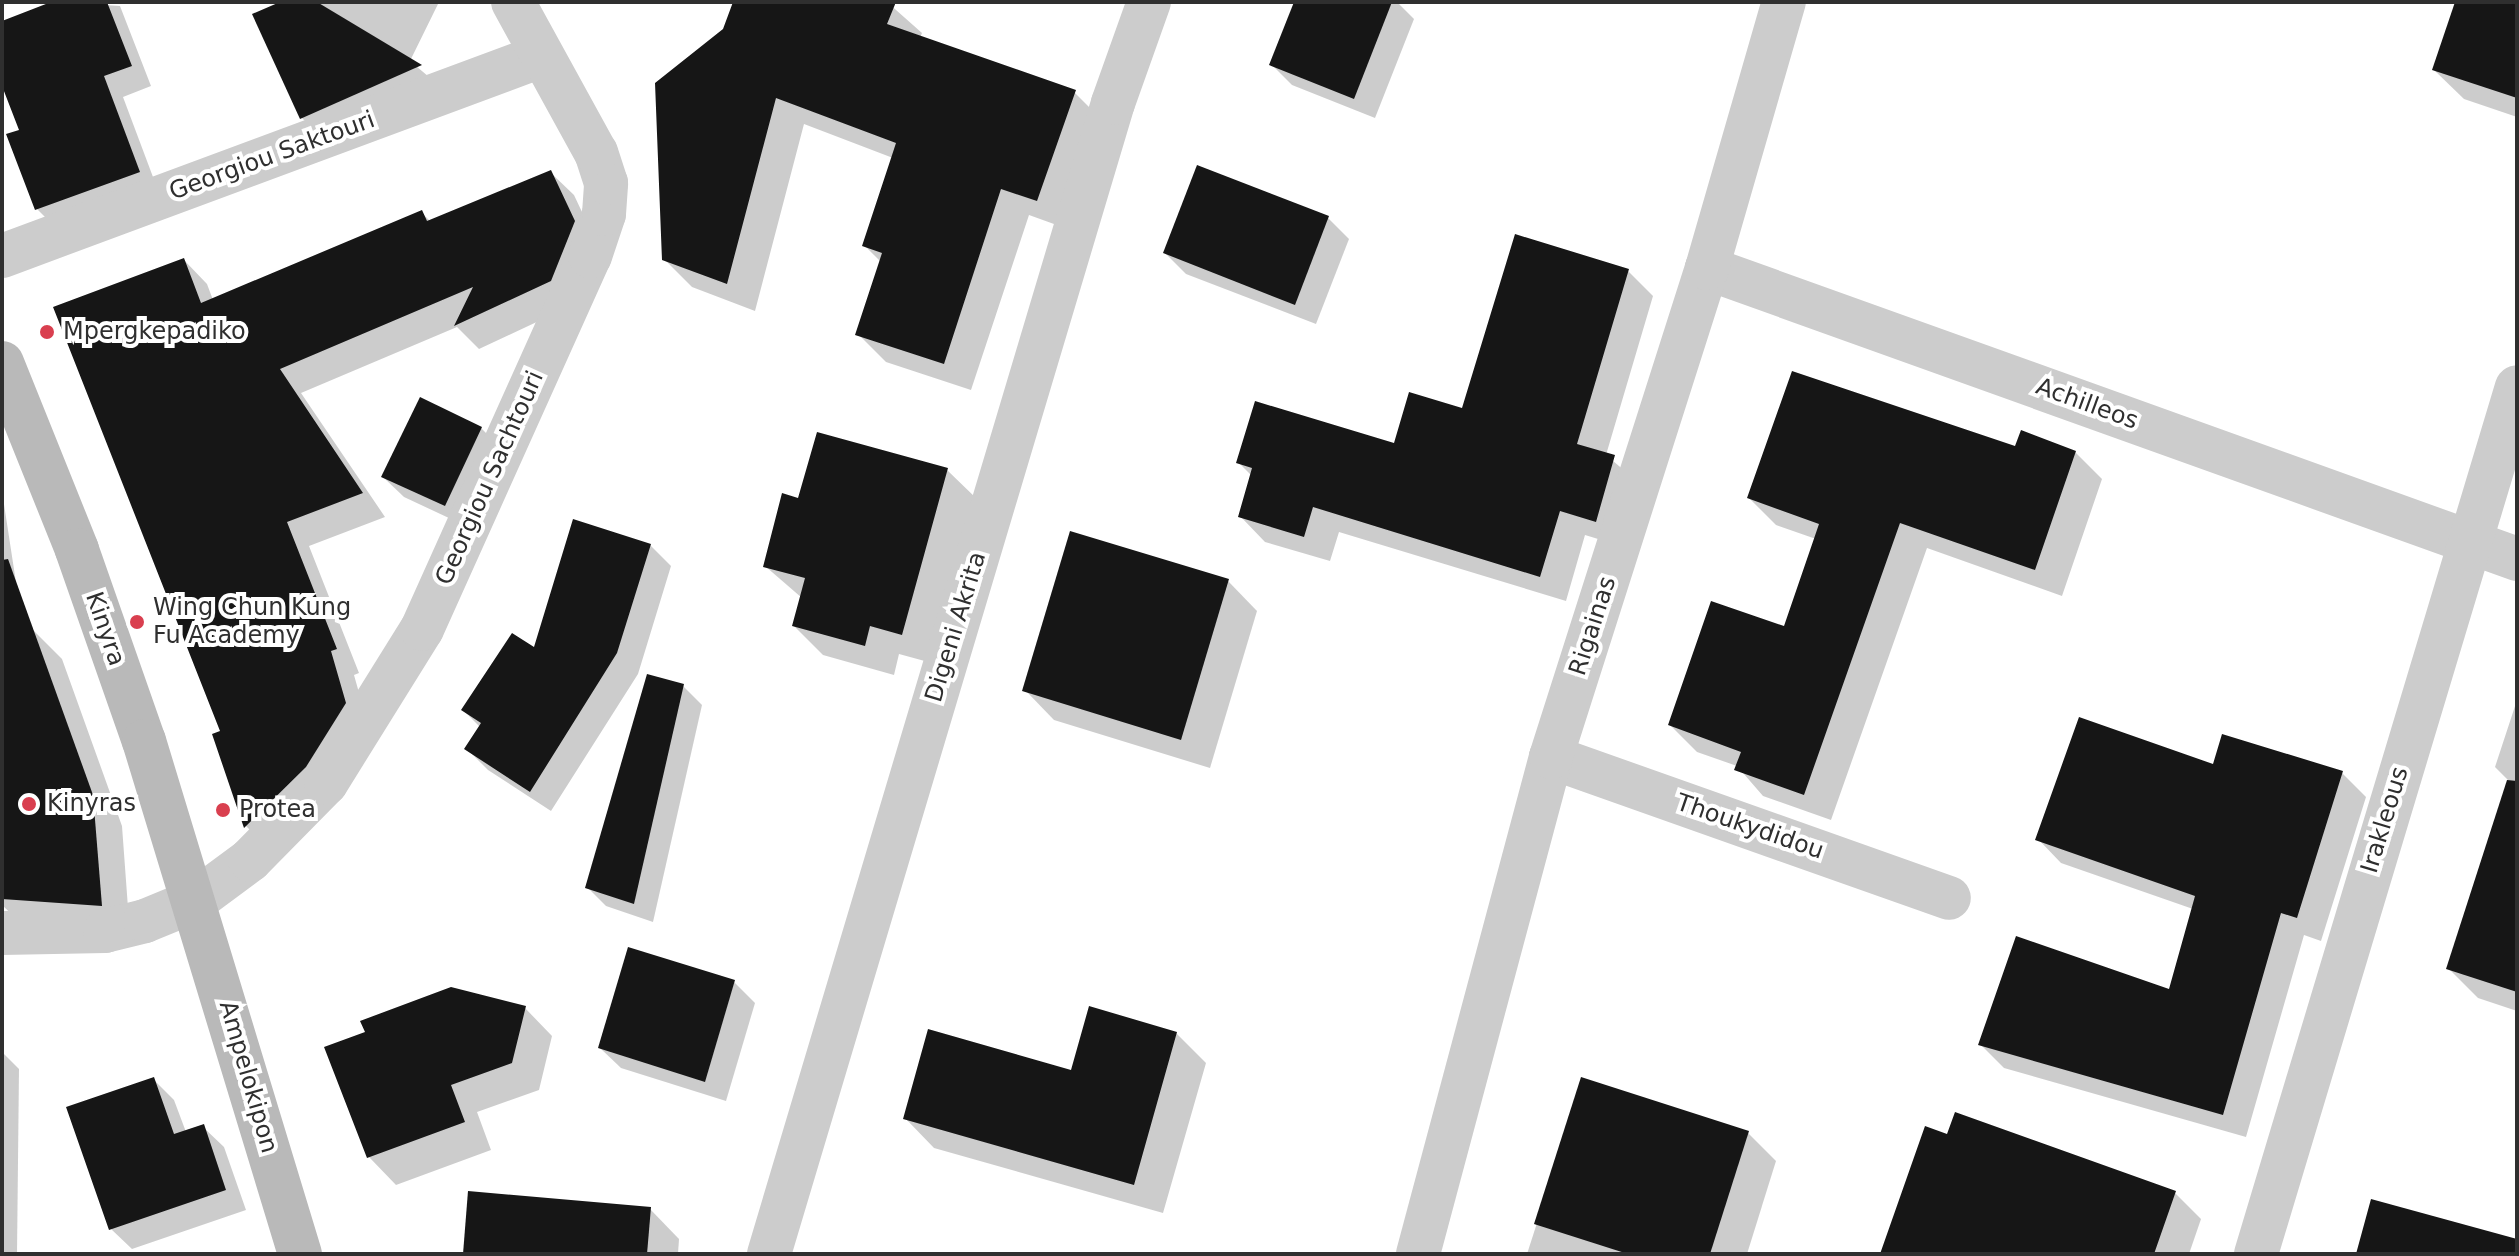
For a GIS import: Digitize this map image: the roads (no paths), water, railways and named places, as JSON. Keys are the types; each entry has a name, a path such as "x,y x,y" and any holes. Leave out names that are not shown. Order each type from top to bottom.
{"street":[{"name":"Georgiou Sachtouri","path":"196,900 293,818 347,753 422,629 590,256 604,214 606,183 596,153 513,2"},
{"name":"Digeni Akrita","path":"769,1254 1108,118 1149,2"},
{"name":"Rigainas","path":"1418,1254 1551,757 1707,268 1784,2"},
{"name":"Georgiou Saktouri","path":"2,256 541,56"},
{"name":"Achilleos","path":"1707,268 2517,559"},
{"name":"Kinyra","path":"4,377 77,550 196,900"},
{"name":"Irakleous","path":"2256,1254 2468,541 2517,387"},
{"name":"Thoukydidou","path":"1551,757 1949,898"},
{"path":"2,933 105,931 196,900"},
{"name":"Ampelokipon","path":"196,900 300,1254"}],"place":[{"name":"Mpergkepadiko","path":"47,332"},
{"name":"Wing Chun Kung Fu Academy","path":"137,622"},
{"name":"Kinyras","path":"29,804"},
{"name":"Protea","path":"223,810"}]}
